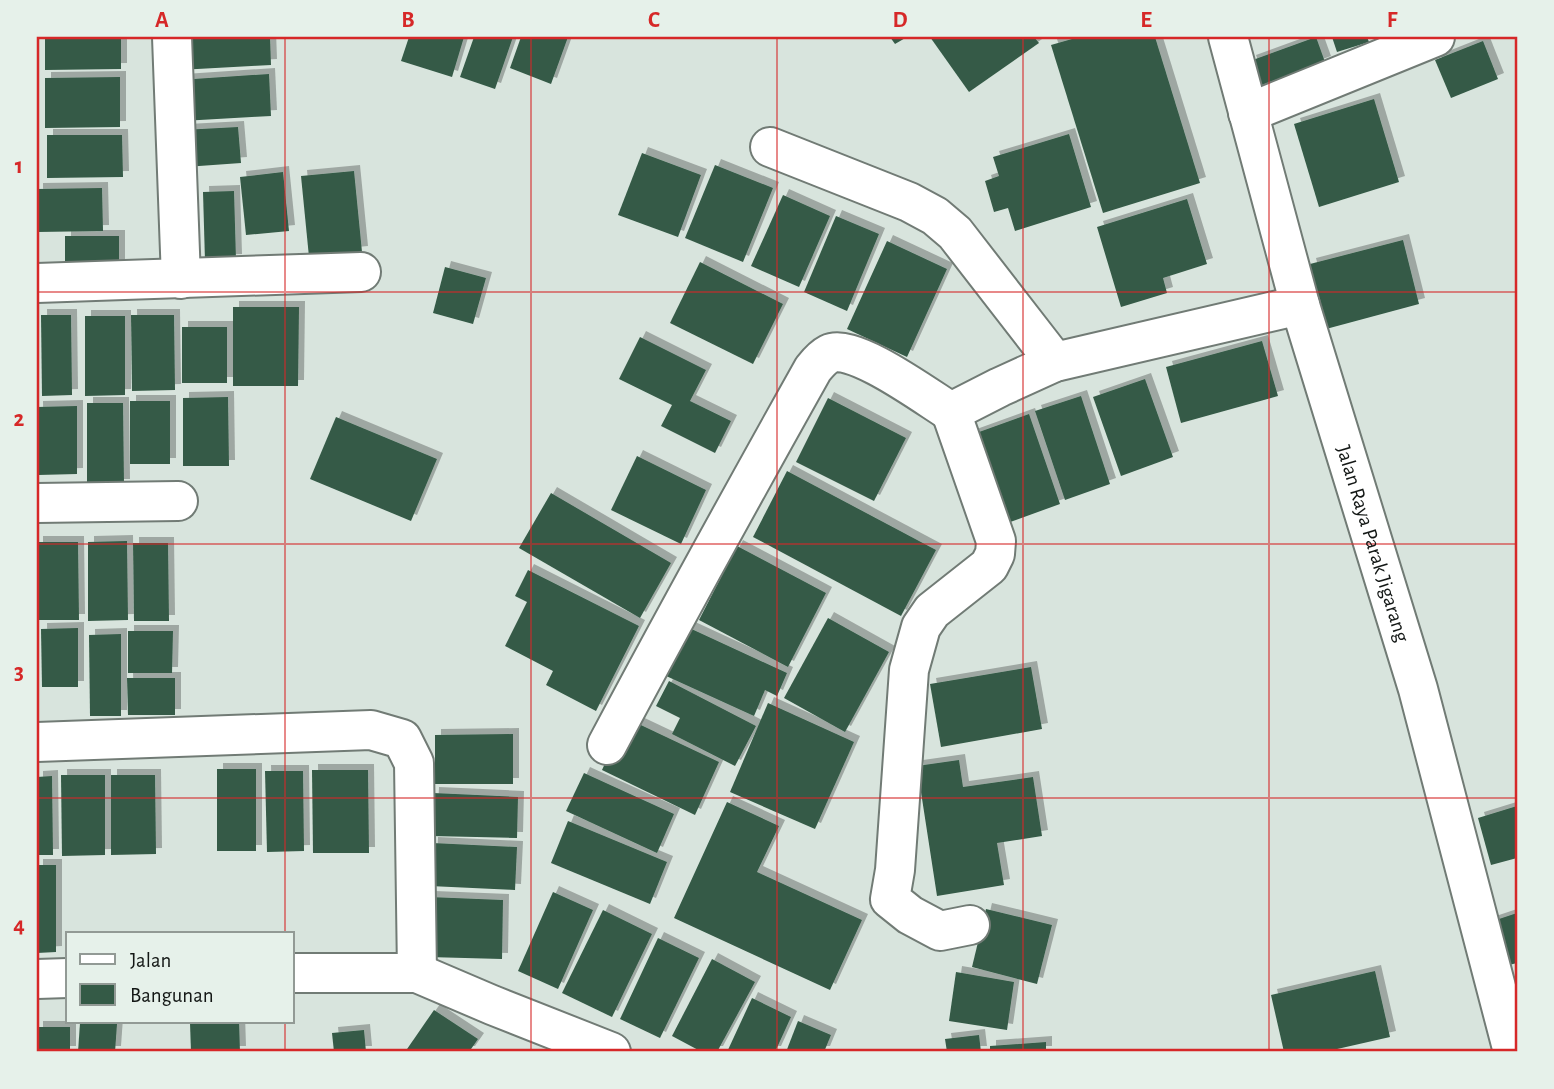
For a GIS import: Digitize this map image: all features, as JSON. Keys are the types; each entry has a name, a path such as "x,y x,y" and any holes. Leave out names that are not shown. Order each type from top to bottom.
{"street":[{"path":"172,37 181,279"},
{"name":"Jalan Raya Parak Jigarang","path":"1227,37 1300,305 1418,689 1513,1052"},
{"path":"1248,113 1435,37"},
{"path":"770,147 909,202 936,216 962,241 1055,362"},
{"path":"37,283 361,272"},
{"path":"951,412 1055,362 1300,305"},
{"path":"607,745 684,600 813,369 827,355 838,352 846,352 878,366 951,412 996,541 995,554 989,566 932,611 921,627 909,670 890,899 910,915 940,931 970,925"},
{"path":"37,503 178,501"},
{"path":"37,742 371,730 402,739 414,763 417,973"},
{"path":"294,974 417,973 564,1045 611,1052"},
{"path":"37,979 66,978"}],"building":[{"path":"45,37 121,37 121,69 45,70"},
{"path":"177,37 270,37 271,65 179,70"},
{"path":"409,37 464,37 452,77 401,61"},
{"path":"474,37 513,37 495,89 460,77"},
{"path":"521,37 568,37 551,84 510,68"},
{"path":"890,37 907,37 895,44"},
{"path":"930,37 1034,37 1039,43 969,92"},
{"path":"1079,37 1155,37 1200,183 1103,213 1051,45"},
{"path":"1316,37 1325,62 1259,86 1250,61"},
{"path":"1332,37 1367,37 1369,42 1337,52"},
{"path":"1483,41 1498,79 1451,98 1435,60"},
{"path":"269,74 271,116 182,121 179,80"},
{"path":"120,77 120,127 45,128 45,78"},
{"path":"1374,99 1399,182 1319,207 1294,124"},
{"path":"238,127 241,163 185,167 182,130"},
{"path":"1069,134 1091,207 1015,231 1008,208 994,212 985,181 999,176 993,157"},
{"path":"47,135 122,135 123,177 47,178"},
{"path":"642,153 701,175 678,237 618,215"},
{"path":"715,165 773,188 743,262 685,238"},
{"path":"354,171 362,252 309,257 301,176"},
{"path":"283,172 289,231 246,235 240,177"},
{"path":"102,188 103,231 37,232 37,189"},
{"path":"234,191 236,260 205,261 203,192"},
{"path":"783,195 830,216 799,287 751,266"},
{"path":"1187,199 1207,264 1163,278 1167,293 1121,307 1097,227"},
{"path":"836,216 879,234 847,311 804,292"},
{"path":"65,236 119,236 119,272 65,273"},
{"path":"1403,240 1419,304 1326,329 1310,264"},
{"path":"887,241 947,269 907,357 847,329"},
{"path":"700,262 783,304 753,364 670,323"},
{"path":"445,267 486,278 473,324 433,313"},
{"path":"233,307 299,307 298,386 233,386"},
{"path":"41,315 71,315 72,395 42,396"},
{"path":"131,315 174,315 175,390 132,391"},
{"path":"85,316 125,316 125,395 85,396"},
{"path":"182,327 227,327 227,383 182,383"},
{"path":"640,337 706,370 690,401 731,421 715,453 661,426 672,405 619,379"},
{"path":"1262,341 1278,396 1181,423 1166,367"},
{"path":"1145,379 1173,457 1121,476 1093,397"},
{"path":"1081,396 1110,484 1065,500 1035,411"},
{"path":"228,397 229,466 183,466 183,398"},
{"path":"828,398 906,438 874,501 796,462"},
{"path":"130,401 170,401 170,464 130,464"},
{"path":"87,403 123,403 124,485 87,485"},
{"path":"77,406 77,474 38,475 37,407"},
{"path":"1029,414 1060,504 999,526 968,436"},
{"path":"336,417 437,459 411,521 310,479"},
{"path":"637,456 706,490 681,544 611,510"},
{"path":"787,471 936,550 901,616 753,537"},
{"path":"551,493 671,563 640,618 519,548"},
{"path":"127,541 128,620 88,621 88,542"},
{"path":"37,542 78,542 79,620 37,620"},
{"path":"133,543 168,543 169,621 134,621"},
{"path":"737,546 826,593 788,667 699,620"},
{"path":"528,570 639,626 596,711 546,685 553,671 505,646 527,602 515,596"},
{"path":"828,618 889,652 845,732 784,698"},
{"path":"685,626 787,673 777,696 765,690 754,716 664,675"},
{"path":"78,628 78,687 42,687 41,629"},
{"path":"128,631 173,631 172,673 128,673"},
{"path":"121,634 121,716 90,716 89,635"},
{"path":"1031,667 1042,729 941,747 930,684"},
{"path":"127,678 175,678 175,715 128,715"},
{"path":"669,681 756,726 735,766 672,734 680,718 656,706"},
{"path":"768,703 854,742 815,829 730,792"},
{"path":"626,718 719,762 695,815 602,770"},
{"path":"513,734 513,784 435,784 435,735"},
{"path":"959,760 963,787 1033,777 1042,836 997,843 1004,885 937,896 917,766"},
{"path":"217,769 256,769 256,851 217,851"},
{"path":"312,770 368,770 369,853 313,853"},
{"path":"265,771 303,771 304,851 267,852"},
{"path":"584,773 674,814 657,853 566,811"},
{"path":"61,775 105,775 105,855 62,856"},
{"path":"111,775 155,775 156,854 111,855"},
{"path":"52,776 53,855 37,855 37,777"},
{"path":"433,793 518,797 517,838 431,836"},
{"path":"727,802 779,826 757,872 862,920 830,990 674,918"},
{"path":"1517,806 1517,858 1491,865 1478,818"},
{"path":"568,821 667,862 650,904 551,863"},
{"path":"432,843 517,847 515,890 430,886"},
{"path":"37,865 56,865 56,952 37,953"},
{"path":"553,892 593,910 558,989 518,971"},
{"path":"429,897 503,900 502,959 428,957"},
{"path":"986,909 1052,925 1037,984 972,967"},
{"path":"603,910 652,934 612,1017 562,993"},
{"path":"1517,913 1517,963 1501,967 1487,923"},
{"path":"658,938 699,958 660,1038 620,1019"},
{"path":"712,959 755,982 717,1052 702,1052 672,1036"},
{"path":"1375,971 1390,1037 1324,1052 1284,1052 1271,995"},
{"path":"956,972 1014,982 1007,1030 949,1021"},
{"path":"752,998 791,1017 775,1052 727,1052"},
{"path":"434,1010 478,1039 469,1052 405,1052"},
{"path":"798,1021 831,1035 824,1052 786,1052"},
{"path":"80,1023 117,1024 115,1052 78,1052"},
{"path":"190,1023 239,1023 240,1052 191,1052"},
{"path":"37,1027 70,1027 70,1052 37,1052"},
{"path":"364,1030 366,1052 334,1052 332,1033"},
{"path":"979,1035 981,1052 947,1052 945,1039"},
{"path":"1046,1042 1046,1052 990,1052 990,1046"}]}
